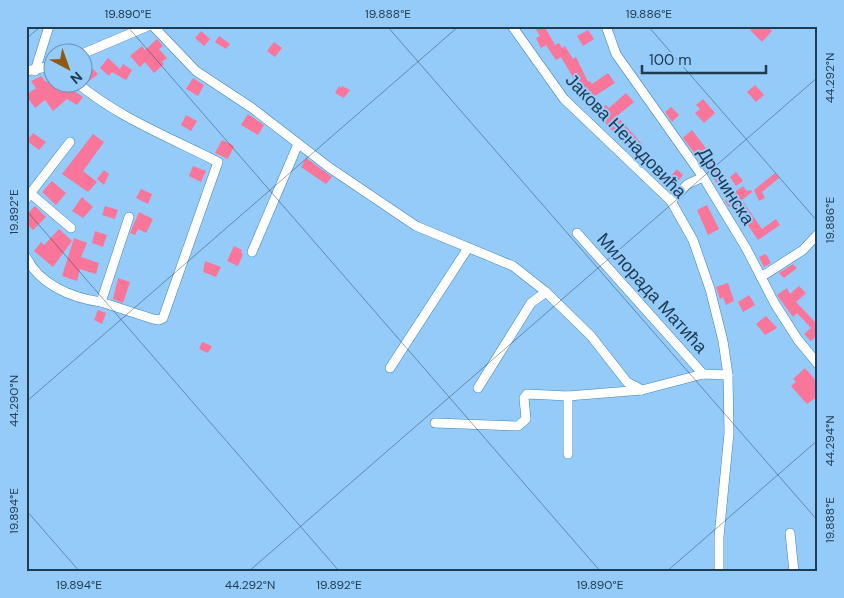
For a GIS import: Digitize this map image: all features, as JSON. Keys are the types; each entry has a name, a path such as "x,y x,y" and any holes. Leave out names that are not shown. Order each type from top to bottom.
{"street":[{"path":"30,71 49,26"},
{"path":"92,50 148,26"},
{"path":"153,26 196,71 252,108 298,144 416,226 514,266 546,292 591,336 628,382 642,390"},
{"name":"Јакова Ненадовића","path":"512,26 564,99 671,201 693,240 710,290 723,341 728,375 728,433 719,537 719,572"},
{"name":"Дрочинска","path":"606,26 616,54 703,177 798,340 818,364"},
{"path":"26,257 49,284 75,296 101,302 153,319 159,320 164,318 218,162 137,121 89,92"},
{"path":"70,142 28,197 71,228"},
{"path":"252,252 298,144"},
{"path":"671,201 688,184 703,177"},
{"path":"101,302 130,217"},
{"name":"Милорада Матића","path":"577,233 704,374"},
{"path":"761,277 803,250 818,234"},
{"path":"390,368 468,248"},
{"path":"478,388 531,303 546,292"},
{"path":"435,423 518,426 526,419 524,398 527,394 568,396 642,390 704,374 728,375"},
{"path":"568,396 568,454"},
{"path":"790,533 794,572"}],"building":[{"path":"534,26 544,26 555,45 559,43 562,48 565,46 573,59 576,57 588,82 590,81 592,84 608,73 615,83 587,101 561,57 556,60 546,45 541,48 536,38 540,36"},
{"path":"754,26 767,26 772,31 762,42 750,30"},
{"path":"588,30 594,39 583,46 577,36"},
{"path":"201,31 210,39 204,46 195,38"},
{"path":"219,36 230,44 226,49 215,42"},
{"path":"157,39 163,46 159,49 167,58 162,62 164,64 154,73 145,62 140,67 130,56 142,46 145,50"},
{"path":"274,42 282,48 275,57 267,51"},
{"path":"108,58 120,69 123,64 132,70 126,80 112,72 109,76 100,68"},
{"path":"92,68 98,74 92,79"},
{"path":"41,76 42,92 76,92 83,97 77,105 67,99 53,111 45,100 35,108 26,95 36,88 31,81"},
{"path":"193,78 204,85 198,96 186,89"},
{"path":"755,85 764,95 756,102 747,92"},
{"path":"339,86 350,90 344,98 335,93"},
{"path":"626,93 634,102 617,116 643,145 635,153 596,114 606,105 609,108"},
{"path":"703,99 715,113 704,123 695,113 700,109 696,105"},
{"path":"671,107 679,115 672,122 665,112"},
{"path":"248,114 264,125 258,135 241,125"},
{"path":"186,115 197,121 191,131 181,125"},
{"path":"692,130 708,151 705,154 726,176 717,183 683,138"},
{"path":"33,133 46,142 39,150 27,141"},
{"path":"93,134 104,142 83,171 97,182 88,192 62,174"},
{"path":"222,140 234,146 228,159 215,153"},
{"path":"306,158 332,177 326,184 301,167"},
{"path":"193,166 206,171 201,182 189,176"},
{"path":"677,169 683,175 674,186 667,180"},
{"path":"104,170 109,174 104,185 97,179"},
{"path":"736,172 743,181 736,186 730,177"},
{"path":"775,173 779,178 762,192 765,198 759,201 754,190"},
{"path":"52,181 66,193 56,205 42,192"},
{"path":"743,186 747,191 751,190 752,192 742,200 762,229 776,219 780,225 758,240 734,205 729,207 725,201 736,196 733,193"},
{"path":"141,189 152,194 148,204 136,198"},
{"path":"82,197 93,207 83,218 72,211"},
{"path":"707,205 719,229 708,235 697,210"},
{"path":"35,206 46,217 33,230 26,223 26,215"},
{"path":"105,206 118,210 115,219 102,215"},
{"path":"139,212 153,219 146,233 138,229 135,235 130,233"},
{"path":"59,229 72,241 53,267 34,251 41,242 44,245"},
{"path":"95,231 107,235 103,247 92,243"},
{"path":"74,238 87,243 81,257 99,263 96,274 80,269 77,281 62,276"},
{"path":"234,246 242,250 241,253 243,254 238,266 227,261"},
{"path":"766,254 771,263 764,267 759,257"},
{"path":"205,261 221,267 216,277 203,272"},
{"path":"793,264 797,268 784,278 779,273"},
{"path":"118,278 130,282 123,303 113,299"},
{"path":"728,283 734,301 726,305 723,297 720,299 716,287"},
{"path":"799,286 806,293 796,302 816,323 818,321 818,335 811,341 804,334 811,328 797,313 793,317 777,295 787,288 790,294"},
{"path":"749,295 755,305 743,312 738,302"},
{"path":"98,310 106,313 102,324 94,320"},
{"path":"766,316 777,328 765,335 756,324"},
{"path":"202,342 212,346 208,353 199,349"},
{"path":"805,368 818,383 818,396 807,404 791,386 796,382 793,379"}]}
